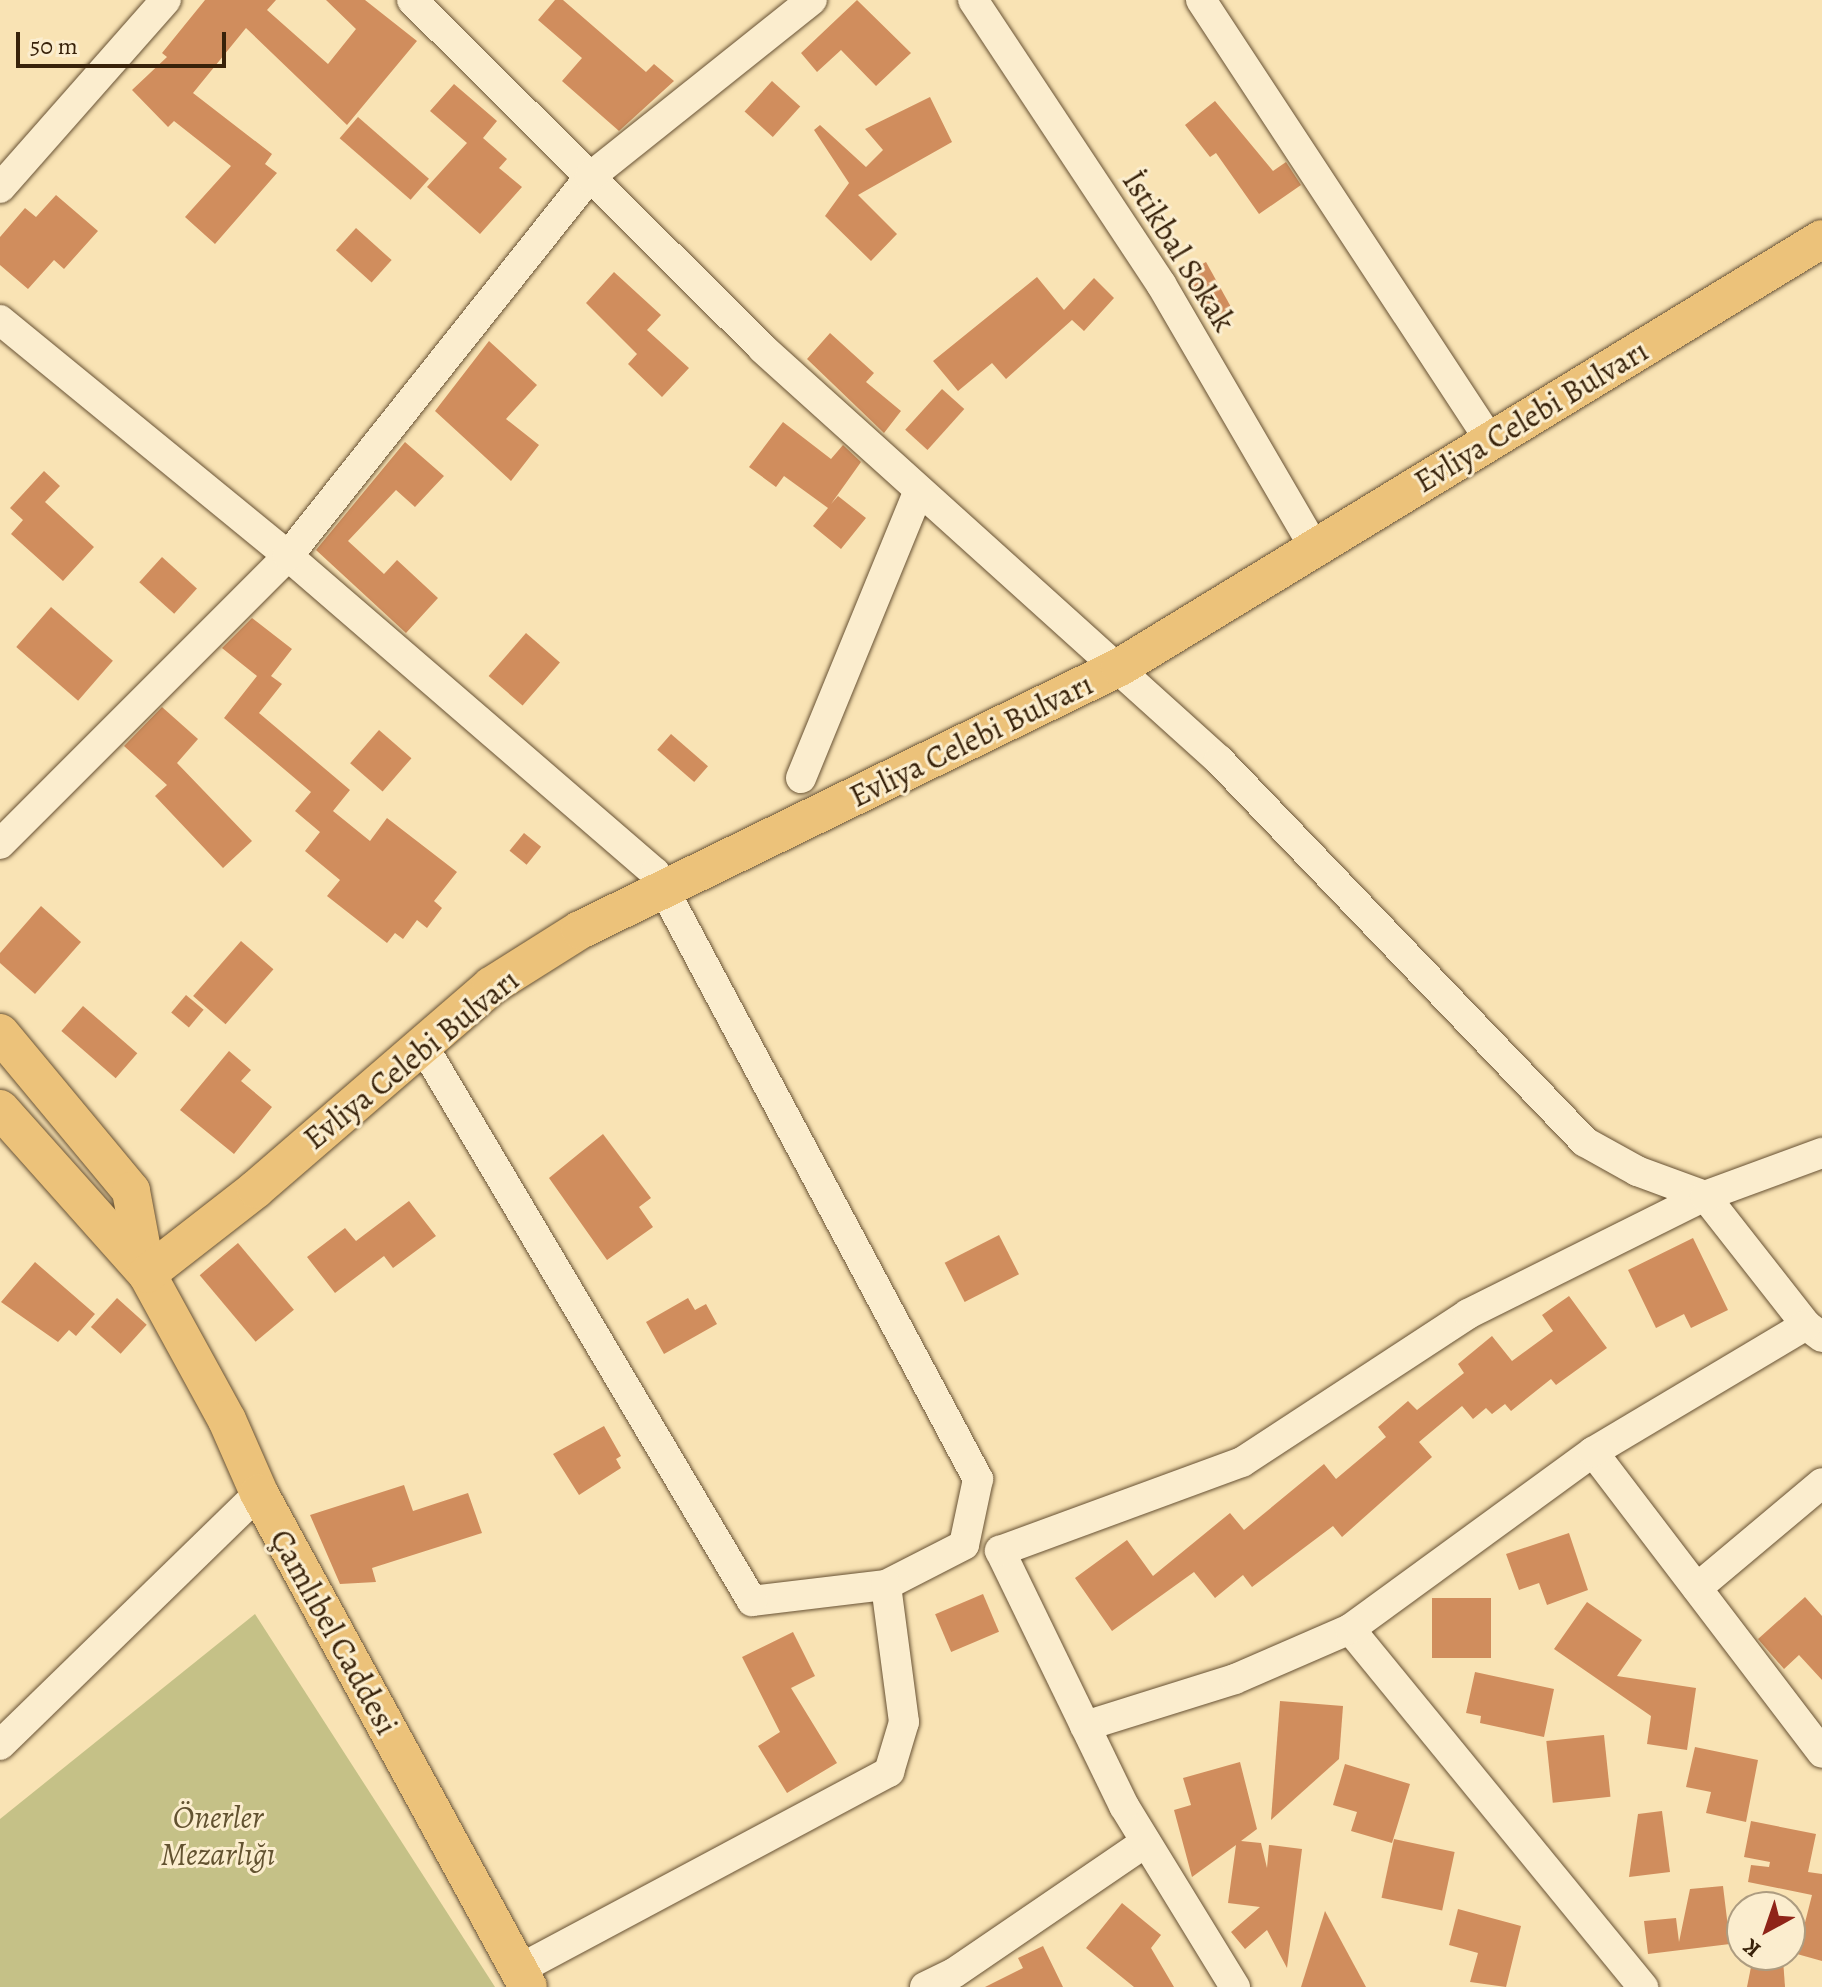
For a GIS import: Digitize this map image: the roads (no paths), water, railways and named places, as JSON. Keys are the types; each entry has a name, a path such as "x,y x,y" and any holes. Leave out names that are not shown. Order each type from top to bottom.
{"main road":[{"name":"Evliya Celebi Bulvarı","path":"147,1274 256,1189 491,986 580,930 1120,667 1822,239"},
{"name":"Çamlıbel Caddesi","path":"0,1033 131,1191 147,1274"},
{"name":"Çamlıbel Caddesi","path":"0,1109 147,1274 227,1420 259,1493 523,1979"}],"street":[{"path":"0,188 166,0"},
{"path":"412,0 762,348 1120,667 1219,760 1585,1142 1637,1171 1705,1196 1814,1331 1593,1452 1350,1629 1235,1679 1085,1726"},
{"path":"0,844 288,556 590,177 812,0"},
{"name":"İstikbal Sokak","path":"973,0 1161,284 1314,547"},
{"path":"1201,0 1480,425"},
{"path":"0,320 288,556 655,873 978,1479 964,1545 886,1585 752,1601 422,1044"},
{"path":"801,778 919,490"},
{"path":"1235,1987 1146,1842 1085,1726 1000,1551 1242,1462 1468,1314 1705,1196 1822,1153"},
{"path":"1593,1452 1822,1753"},
{"path":"1697,1588 1822,1483"},
{"path":"0,1745 259,1493"},
{"path":"523,1979 889,1772 904,1722 886,1585"},
{"path":"1350,1629 1643,1987"},
{"path":"925,1987 954,1973 1146,1842"}],"park label":[{"name":"Önerler Mezarlığı","path":"218,1836"}]}
